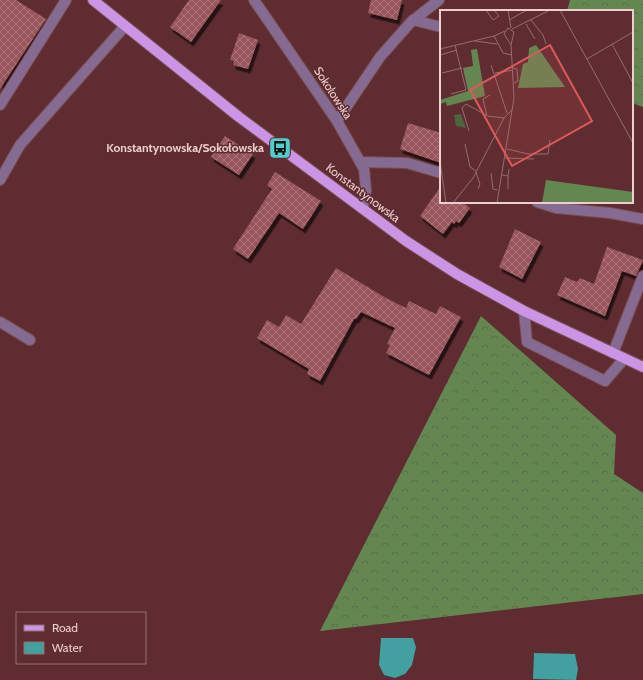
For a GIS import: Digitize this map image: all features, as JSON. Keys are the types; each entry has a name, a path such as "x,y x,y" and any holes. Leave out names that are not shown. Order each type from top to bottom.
{"main road":[{"name":"Konstantynowska","path":"93,0 240,117 406,241 444,266 524,311 643,367"}],"street":[{"path":"0,105 66,0"},
{"name":"Sokołowska","path":"254,0 336,122 364,169 366,190 363,209"},
{"path":"336,122 380,57 413,20 439,0"},
{"path":"413,20 440,27"},
{"path":"0,180 20,145 125,26"},
{"path":"360,162 407,163 440,173"},
{"path":"540,203 556,208 610,213 643,219"},
{"path":"613,353 643,276"},
{"path":"524,311 527,342 598,377 605,380 624,359"},
{"path":"0,322 30,340"}],"green space":[{"path":"570,0 643,0 643,107 633,103 633,10 567,10"},
{"path":"481,316 616,435 614,474 643,493 643,594 320,631"}],"water":[{"path":"381,638 413,638 416,647 412,665 405,674 395,678 384,675 379,665"},
{"path":"534,653 575,654 578,669 576,680 533,679"}],"building":[{"path":"0,0 16,0 46,19 0,89"},
{"path":"189,0 221,0 191,42 170,27"},
{"path":"371,0 402,0 397,20 368,13"},
{"path":"239,33 258,40 248,69 233,65 234,61 230,60"},
{"path":"408,123 440,133 440,163 400,149"},
{"path":"225,136 253,154 239,175 211,157"},
{"path":"275,172 321,201 303,229 279,213 248,259 233,249 272,189 267,185"},
{"path":"440,187 440,203 463,203 470,208 459,223 456,221 454,224 452,222 443,234 420,216"},
{"path":"515,229 541,242 522,279 499,267"},
{"path":"607,247 643,260 636,276 622,271 605,316 557,295 565,277 577,282 580,278 594,284"},
{"path":"336,268 386,298 406,308 409,301 436,314 440,306 461,317 429,375 386,353 390,345 387,344 395,328 361,312 356,319 354,319 320,381 307,374 309,369 257,338 267,320 279,327 286,315 301,324"}],"place":[{"name":"Konstantynowska/Sokołowska","path":"280,148"}]}
